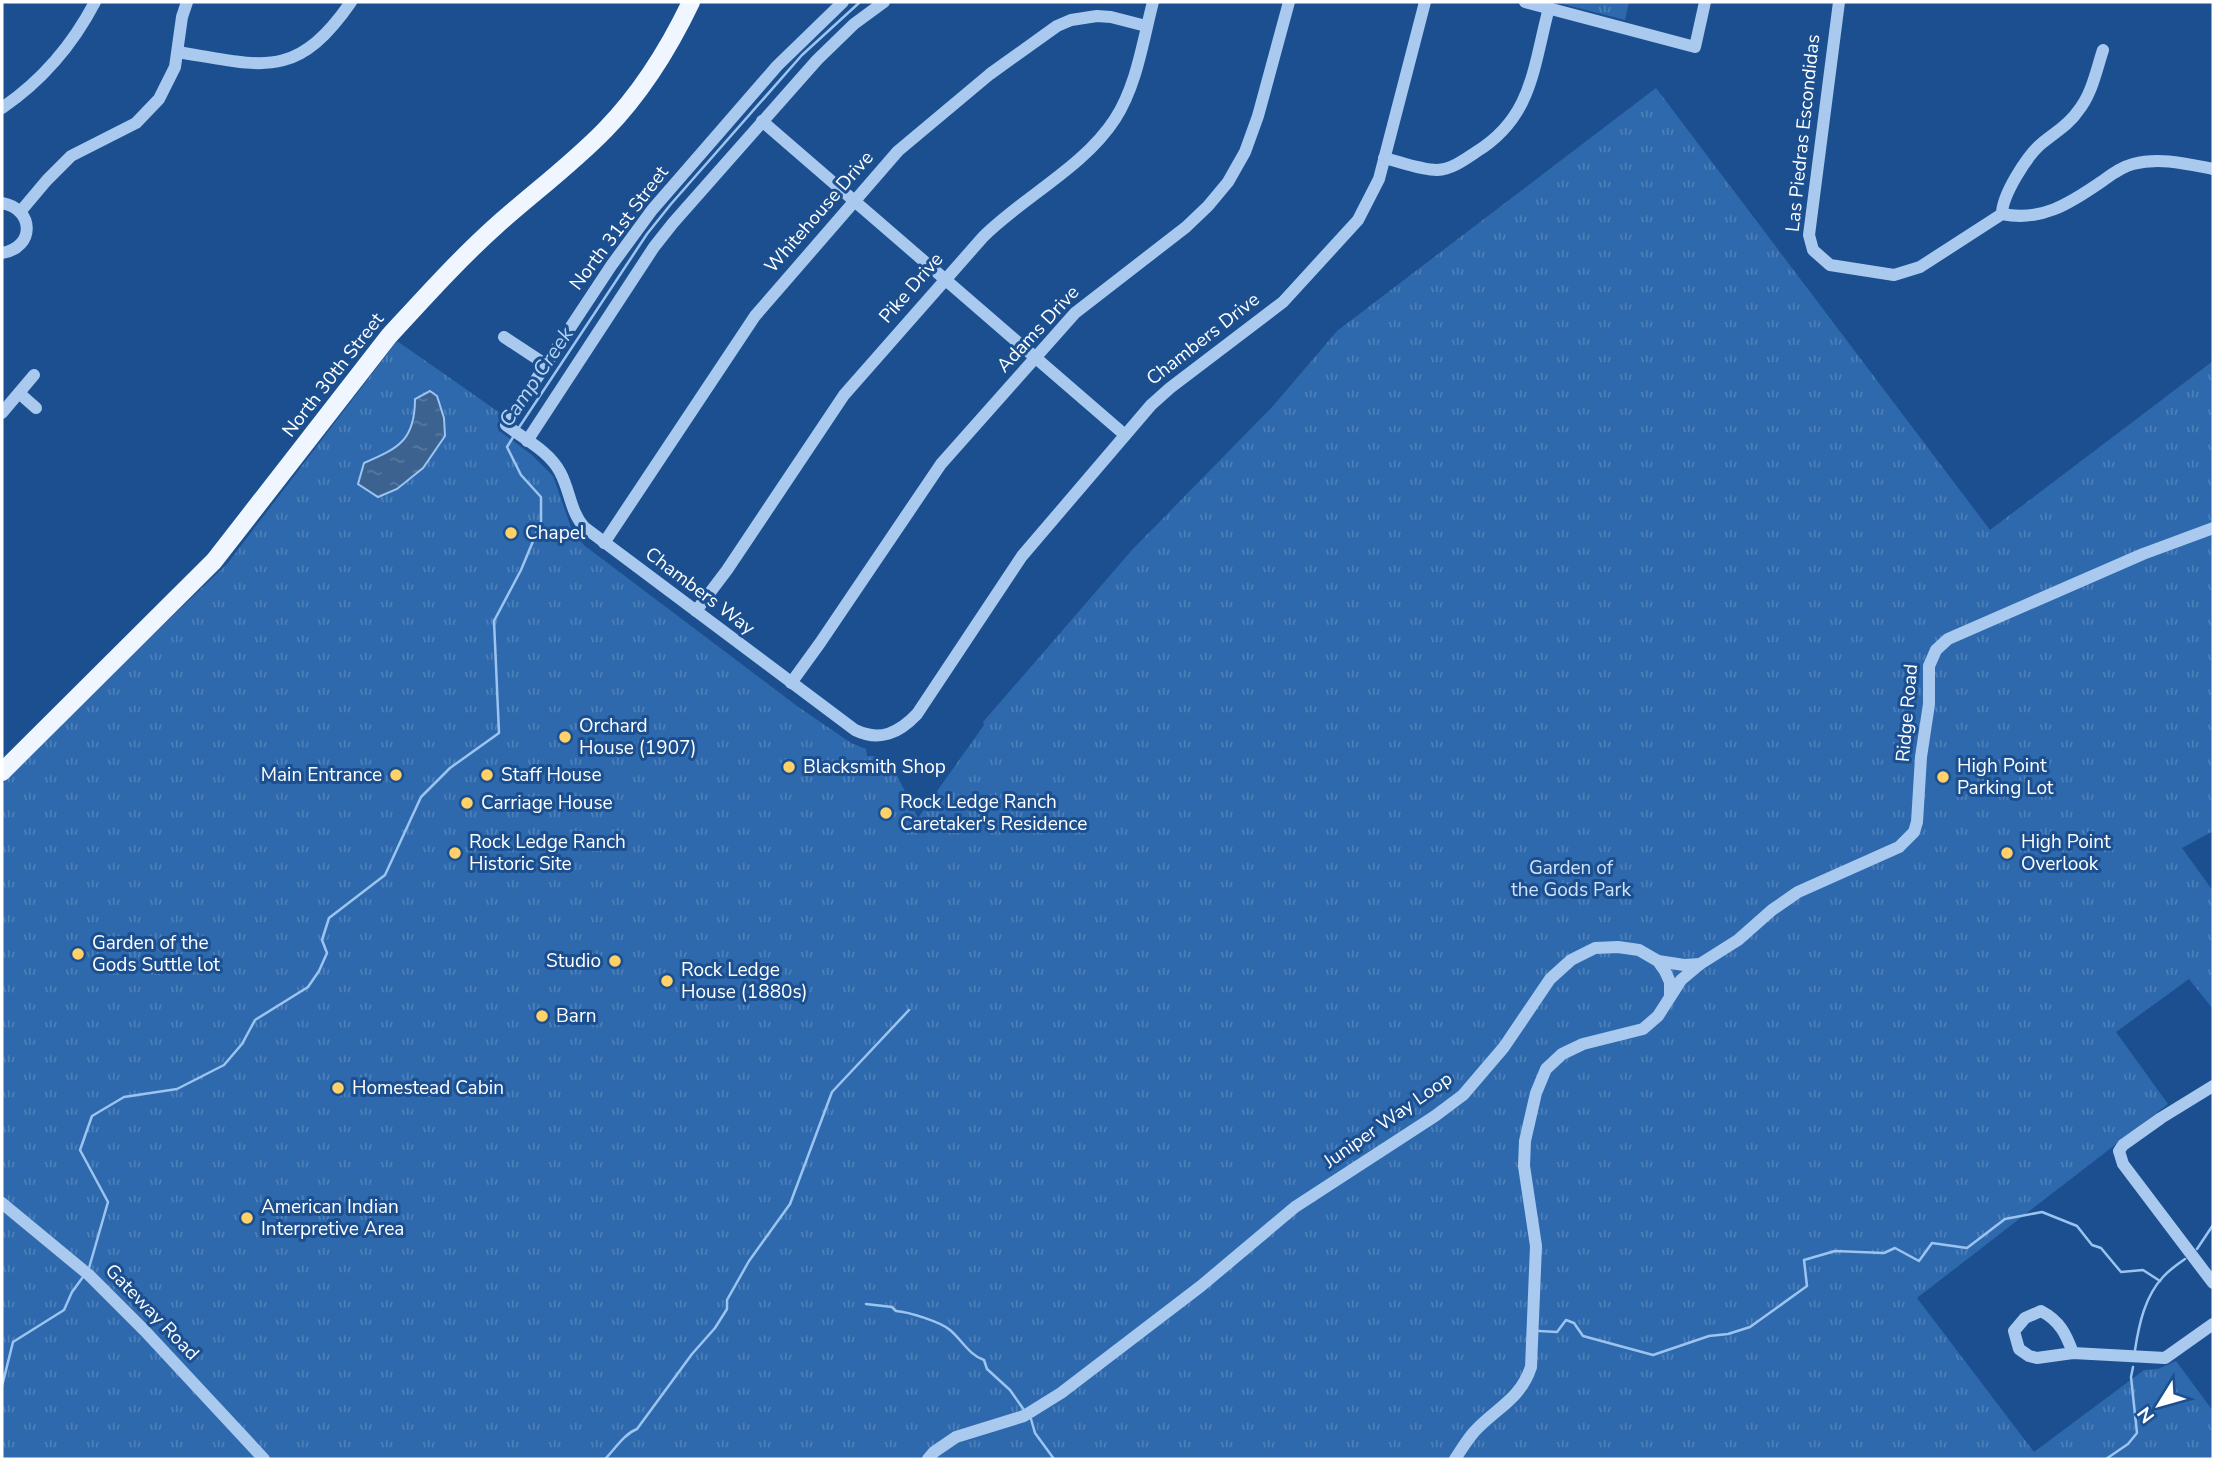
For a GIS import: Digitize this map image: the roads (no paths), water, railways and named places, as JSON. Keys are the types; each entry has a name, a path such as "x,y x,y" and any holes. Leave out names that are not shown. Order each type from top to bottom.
{"main road":[{"name":"North 30th Street","path":"2,772 214,561 389,336 421,301 477,244 560,173 607,128 645,82 672,40 691,2"}],"street":[{"path":"2,108 40,78 66,50 95,2"},
{"path":"20,212 71,156 136,123 152,108 170,80 187,2"},
{"path":"178,52 251,64 279,62 306,51 317,43 351,2"},
{"name":"North 31st Street","path":"836,4 777,66 652,210 617,257 506,425 527,440 654,247 832,44 884,2"},
{"name":"Pike Drive","path":"696,611 727,570 844,395 994,225 1076,161 1107,130 1127,94 1153,2"},
{"name":"Adams Drive","path":"791,683 868,575 931,477 1081,307 1185,227 1208,206 1228,181 1245,152 1258,116 1289,2"},
{"name":"Chambers Drive","path":"886,743 917,714 1022,556 1160,396 1257,323 1302,282 1358,220 1376,187 1425,2"},
{"path":"1525,2 1695,47 1705,2"},
{"name":"Las Piedras Escondidas","path":"1839,2 1810,225 1810,243 1818,256 1830,265 1838,267 1903,274 1920,267 2002,214"},
{"path":"1384,158 1441,170 1462,161 1498,136 1515,118 1525,101 1549,8"},
{"name":"Whitehouse Drive","path":"604,543 755,316 898,151 990,74 1057,26 1083,17 1097,16 1146,26"},
{"path":"2103,50 2081,109 2035,150 2006,197 2002,214 2020,218 2049,212 2081,196 2120,169 2136,163 2161,160 2213,169"},
{"path":"762,121 1125,435"},
{"path":"2,203 12,205 27,224 26,235 18,248 2,253"},
{"path":"503,337 545,364"},
{"path":"2,413 34,375"},
{"path":"19,393 36,408"},
{"name":"Chambers Way","path":"527,440 556,465 578,520 604,543 855,730 886,743"},
{"name":"Ridge Road","path":"1670,996 1681,979 1728,947 1798,892 1899,846 1908,839 1917,822 1921,757 1929,704 1929,666 1939,646 1948,639 2143,554 2213,528"},
{"name":"Juniper Way Loop","path":"928,1459 956,1437 1024,1416 1061,1393 1201,1286 1295,1207 1435,1116 1462,1095 1504,1047 1550,979 1571,960 1595,948 1618,947 1639,950 1658,961"},
{"path":"1658,961 1684,965 1700,964"},
{"path":"1455,1459 1475,1432 1517,1395 1531,1367 1536,1246 1524,1166 1525,1141 1536,1093 1546,1069 1562,1054 1583,1044 1643,1029 1658,1016 1670,996 1670,982 1658,961"},
{"path":"2213,1086 2161,1118 2123,1145 2119,1151 2123,1164 2213,1283"},
{"name":"Gateway Road","path":"2,1203 85,1271 264,1459"},
{"path":"2073,1353 2065,1332 2050,1316 2041,1311 2025,1318 2014,1331 2019,1349 2029,1356 2046,1358 2073,1353 2165,1358 2213,1324"}],"water":[{"path":"430,391 437,396 444,418 445,436 423,468 397,489 378,497 358,484 364,463 403,441 412,424 415,399"}],"waterway":[{"name":"Camp Creek","path":"518,429 647,234 671,204 802,55 860,2"},
{"name":"Camp Creek","path":"89,1268 108,1202 80,1150 92,1116 124,1097 177,1089 224,1065 242,1044 255,1020 308,987 327,953 322,940 329,918 385,875 421,797 450,768 499,733 494,621 521,570 541,522 541,497 521,475 507,447 515,434"},
{"path":"605,1459 624,1438 637,1429 727,1309 727,1300 749,1261 790,1204 832,1092 909,1010"},
{"path":"1539,1331 1557,1332 1566,1320 1574,1323 1583,1336 1653,1355 1709,1336 1728,1334 1750,1327 1807,1286 1804,1260 1835,1251 1884,1253 1895,1248 1919,1261 1932,1243 1967,1248 2005,1219 2042,1212 2077,1226 2092,1245 2101,1248 2121,1272 2143,1270 2160,1281"},
{"path":"2197,1249 2213,1225"},
{"path":"2135,1350 2147,1302 2165,1274 2185,1259"},
{"name":"Camp Creek","path":"2,1386 13,1342 64,1310 83,1277"},
{"path":"866,1304 892,1307 896,1311 946,1327 974,1355 984,1360 987,1369 1010,1390 1024,1410"},
{"path":"2106,1459 2128,1444 2137,1433 2131,1377 2133,1367"},
{"path":"1031,1419 1035,1433 1054,1459"}],"place":[{"name":"Chapel","path":"511,533"},
{"name":"Orchard House (1907)","path":"565,737"},
{"name":"Blacksmith Shop","path":"789,767"},
{"name":"Main Entrance","path":"396,775"},
{"name":"Staff House","path":"487,775"},
{"name":"High Point Parking Lot","path":"1943,777"},
{"name":"Carriage House","path":"467,803"},
{"name":"Rock Ledge Ranch Caretaker's Residence","path":"886,813"},
{"name":"Rock Ledge Ranch Historic Site","path":"455,853"},
{"name":"High Point Overlook","path":"2007,853"},
{"name":"Garden of the Gods Suttle lot","path":"78,954"},
{"name":"Studio","path":"615,961"},
{"name":"Rock Ledge House (1880s)","path":"667,981"},
{"name":"Barn","path":"542,1016"},
{"name":"Homestead Cabin","path":"338,1088"},
{"name":"American Indian Interpretive Area","path":"247,1218"}],"park label":[{"name":"Garden of the Gods Park","path":"1571,879"}]}
